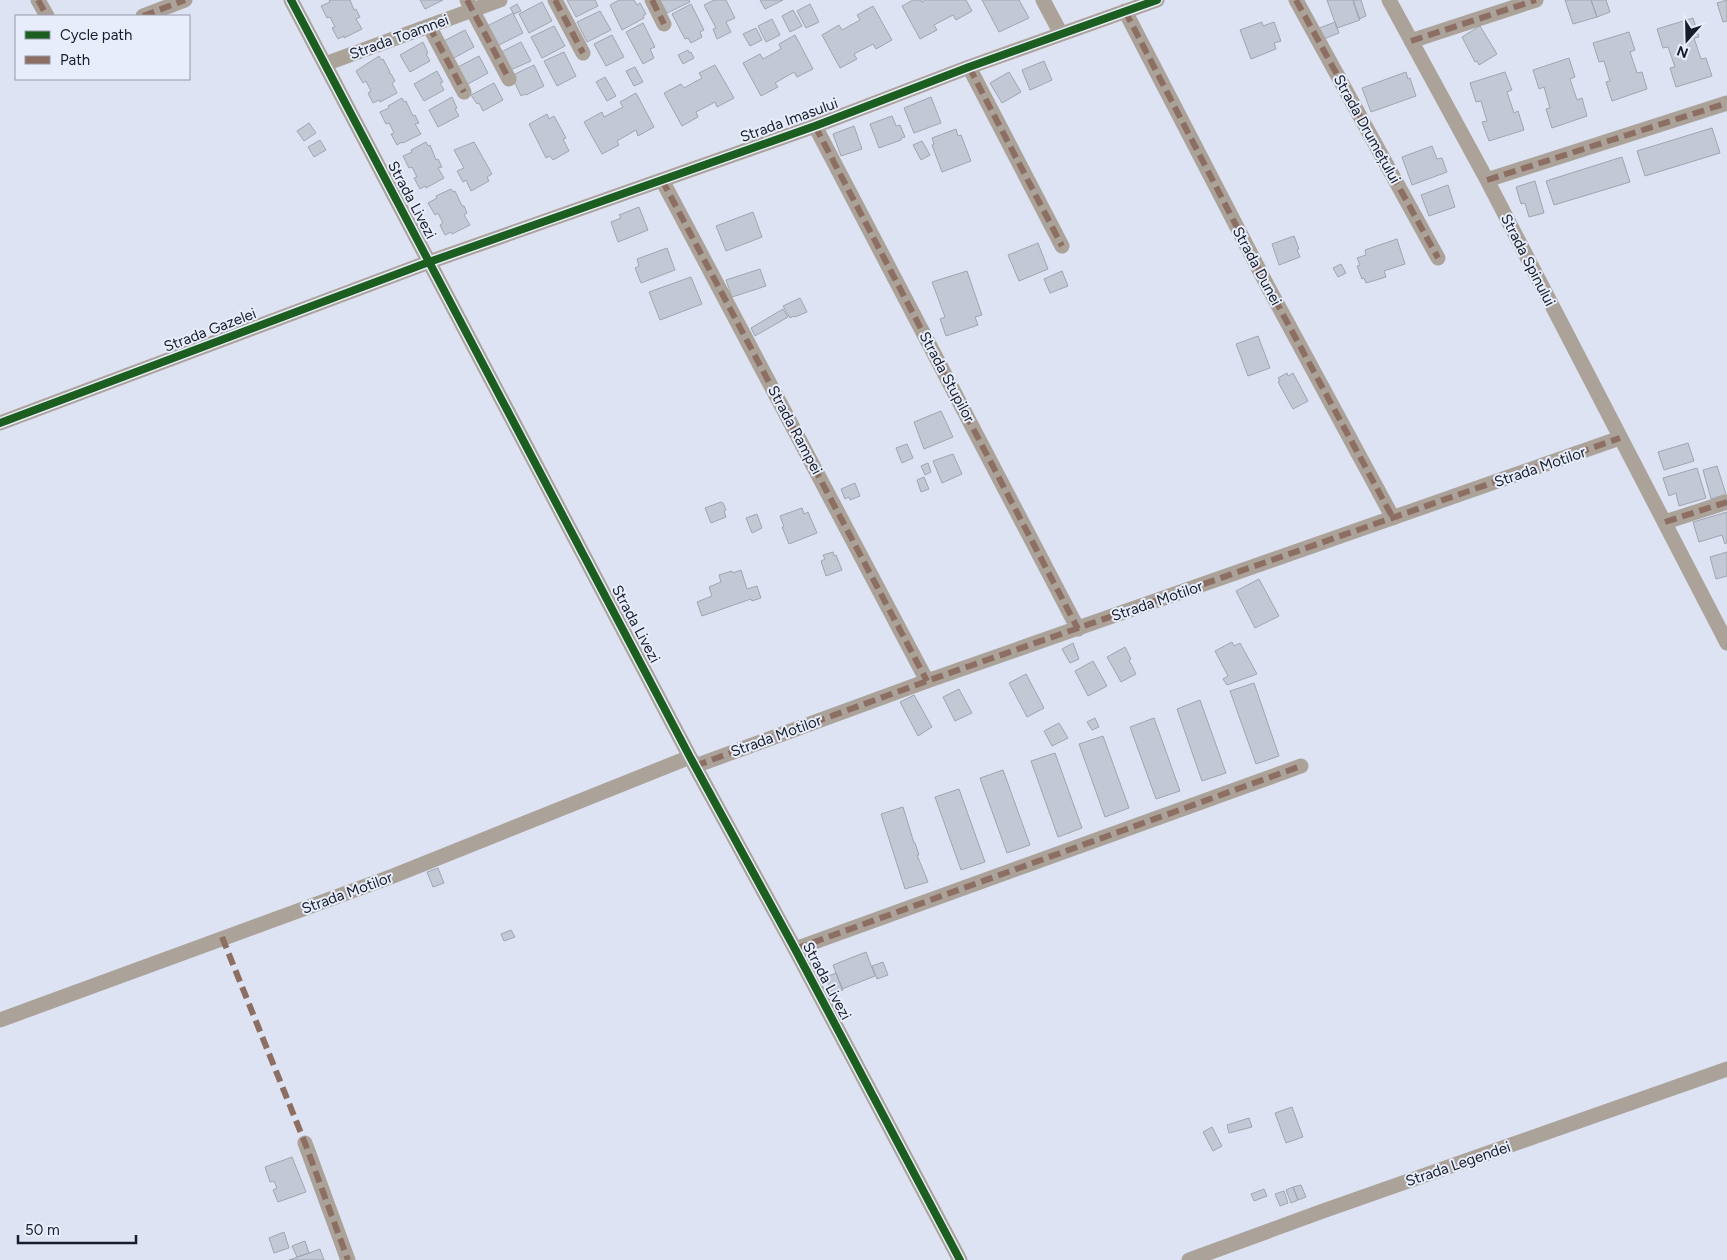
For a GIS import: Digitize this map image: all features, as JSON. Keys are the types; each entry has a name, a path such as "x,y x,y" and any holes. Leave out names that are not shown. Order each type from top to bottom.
{"street":[{"path":"38,0 46,15"},
{"path":"146,15 185,0"},
{"name":"Strada Livezi","path":"291,0 693,762 795,949 960,1260"},
{"name":"Strada Toamnei","path":"325,64 429,26 469,5 500,0"},
{"path":"555,0 583,53"},
{"path":"652,0 664,24"},
{"path":"1043,0 1061,34"},
{"name":"Strada Imasului","path":"429,262 815,126 969,67 1157,0"},
{"name":"Strada Drumețului","path":"1296,0 1438,258"},
{"name":"Strada Spinului","path":"1390,0 1487,180 1727,643"},
{"path":"1411,40 1536,0"},
{"path":"469,5 509,79"},
{"name":"Strada Dunei","path":"1125,12 1267,284 1393,518"},
{"path":"429,26 464,92"},
{"path":"969,67 1062,246"},
{"path":"1487,180 1727,103"},
{"name":"Strada Stupilor","path":"815,126 1078,629"},
{"name":"Strada Rampei","path":"662,180 927,681"},
{"name":"Strada Gazelei","path":"0,423 429,262"},
{"name":"Strada Motilor","path":"0,1020 393,876 693,762 1620,438"},
{"path":"1665,522 1727,502"},
{"path":"795,949 1301,766"},
{"name":"Strada Legendei","path":"1189,1260 1727,1069"},
{"path":"306,1143 348,1260"}],"building":[{"path":"329,0 350,0 354,10 356,9 360,17 356,19 362,29 338,39 332,28 335,27 330,17 327,18 321,6 330,2"},
{"path":"420,0 443,0 425,9"},
{"path":"567,0 595,0 598,6 576,17"},
{"path":"619,0 634,0 637,5 640,3 646,14 643,16 644,18 622,30 610,5"},
{"path":"660,0 689,0 690,2 667,13"},
{"path":"714,0 726,0 735,18 726,22 731,32 717,39 713,29 716,28 704,5"},
{"path":"760,0 783,0 765,9"},
{"path":"913,0 921,0 922,2 925,0 966,0 972,11 956,20 953,15 934,25 937,30 920,39 902,6"},
{"path":"982,0 1019,0 1029,18 999,32"},
{"path":"1327,0 1353,0 1360,20 1337,28"},
{"path":"1361,0 1366,16 1359,19 1353,1"},
{"path":"1565,0 1591,0 1597,17 1573,24"},
{"path":"1591,0 1606,0 1610,12 1597,17"},
{"path":"1727,0 1727,21 1723,22 1717,3"},
{"path":"542,2 552,21 529,33 519,14"},
{"path":"517,4 521,11 514,14 510,8"},
{"path":"691,4 704,30 700,32 702,37 691,43 688,38 685,39 672,14"},
{"path":"810,4 819,22 806,28 797,11"},
{"path":"873,6 892,40 876,49 873,44 854,54 857,59 840,68 822,35 839,25 842,30 860,20 857,15"},
{"path":"793,10 802,26 790,32 782,16"},
{"path":"600,11 611,30 587,42 577,22"},
{"path":"513,13 523,33 497,46 485,27"},
{"path":"1693,18 1699,37 1694,38 1701,59 1706,58 1712,76 1676,87 1670,68 1675,67 1668,47 1663,48 1657,29"},
{"path":"772,19 780,35 766,42 758,26"},
{"path":"1262,22 1263,26 1274,22 1281,41 1274,43 1276,49 1251,59 1240,30"},
{"path":"1335,22 1339,33 1321,40 1317,29"},
{"path":"643,23 655,47 650,49 654,58 643,64 626,32"},
{"path":"554,26 565,46 542,58 531,37"},
{"path":"1480,26 1497,54 1479,65 1477,61 1475,62 1462,37"},
{"path":"756,28 762,40 750,46 743,34"},
{"path":"465,30 474,47 454,58 442,42"},
{"path":"1629,32 1635,50 1630,52 1637,73 1642,72 1647,89 1612,101 1606,82 1610,81 1604,61 1599,62 1593,43"},
{"path":"612,35 624,57 606,66 594,44"},
{"path":"795,35 813,69 797,77 794,72 775,83 778,87 761,96 743,63 760,54 763,59 781,49 779,44"},
{"path":"423,42 430,61 410,72 400,55"},
{"path":"521,42 531,61 508,71 499,53"},
{"path":"688,50 694,58 683,64 678,55"},
{"path":"564,52 576,76 557,86 544,61"},
{"path":"379,56 381,60 383,59 395,81 392,83 397,93 380,102 379,100 373,103 368,93 371,91 366,81 363,83 356,71"},
{"path":"479,56 488,73 468,84 456,68"},
{"path":"1569,58 1575,77 1570,79 1577,100 1582,98 1587,116 1552,128 1546,109 1550,108 1544,87 1539,89 1533,70"},
{"path":"1044,61 1052,80 1030,90 1022,70"},
{"path":"534,65 544,86 521,96 513,79 516,77 515,74"},
{"path":"715,65 734,98 717,107 715,102 696,112 698,117 682,126 664,93 681,84 684,88 702,78 699,73"},
{"path":"635,67 643,82 634,86 626,71"},
{"path":"437,71 443,82 440,83 444,90 424,101 414,84"},
{"path":"1009,72 1021,92 1002,103 990,83"},
{"path":"1406,72 1416,96 1371,112 1362,88"},
{"path":"1505,72 1512,90 1507,92 1514,113 1518,111 1524,130 1489,141 1482,122 1487,121 1481,101 1476,102 1470,83"},
{"path":"605,77 616,96 607,101 596,82"},
{"path":"494,83 503,100 483,111 479,103 477,104 471,95"},
{"path":"636,93 654,127 638,136 636,130 617,141 619,145 602,154 584,122 602,112 604,117 623,107 620,102"},
{"path":"452,97 459,116 438,127 429,110"},
{"path":"931,97 941,123 914,133 904,108"},
{"path":"402,98 404,102 406,101 413,116 415,115 419,123 415,124 421,134 397,145 391,134 394,133 389,123 386,124 380,112"},
{"path":"547,114 549,119 554,116 566,138 563,139 569,151 553,160 550,156 546,158 529,124"},
{"path":"892,116 896,126 900,125 905,137 879,148 870,124"},
{"path":"309,123 316,133 304,141 297,131"},
{"path":"854,126 862,149 841,156 833,134"},
{"path":"1712,128 1720,153 1645,176 1637,151"},
{"path":"956,129 958,136 961,135 971,161 942,172 932,145 934,144 932,138"},
{"path":"320,140 326,150 314,157 308,147"},
{"path":"922,141 930,155 921,160 913,145"},
{"path":"426,142 428,146 430,145 436,160 438,159 442,167 438,168 444,178 426,188 425,186 420,189 414,178 417,177 412,167 409,168 403,156"},
{"path":"474,142 492,174 487,177 489,181 471,191 466,180 463,182 457,171 464,168 454,150"},
{"path":"1432,146 1437,159 1442,158 1447,172 1412,185 1402,157"},
{"path":"1622,157 1630,182 1554,205 1546,181"},
{"path":"1535,181 1544,213 1529,217 1525,203 1521,204 1516,187"},
{"path":"1448,185 1455,207 1429,216 1421,195"},
{"path":"451,189 453,192 455,191 462,206 464,206 467,213 464,215 470,225 452,234 451,232 445,235 440,225 443,223 438,213 435,215 428,203 437,198 436,196"},
{"path":"639,207 648,230 618,242 611,222 621,218 619,215"},
{"path":"753,212 762,237 726,251 716,226"},
{"path":"1294,236 1300,257 1279,265 1272,244"},
{"path":"1397,239 1405,264 1384,271 1386,277 1366,283 1364,278 1362,279 1357,266 1360,265 1357,258 1366,255 1365,250"},
{"path":"1038,243 1048,269 1019,281 1008,255"},
{"path":"667,248 675,270 641,283 635,268 639,266 637,259"},
{"path":"1341,264 1346,273 1338,277 1333,268"},
{"path":"760,269 766,286 732,297 726,280"},
{"path":"967,271 982,315 975,317 978,325 946,336 940,319 945,317 932,282"},
{"path":"1062,271 1068,286 1050,293 1044,279"},
{"path":"691,277 702,304 660,320 649,292"},
{"path":"800,298 807,312 790,318 783,306"},
{"path":"783,309 788,317 755,336 751,328"},
{"path":"1258,336 1270,368 1248,376 1236,344"},
{"path":"1287,373 1288,376 1293,373 1308,401 1293,409 1278,382 1280,381 1278,378"},
{"path":"941,411 953,437 924,449 914,422"},
{"path":"1688,443 1694,461 1664,470 1658,452"},
{"path":"907,444 913,458 902,463 896,448"},
{"path":"953,454 962,474 942,483 933,461"},
{"path":"928,463 931,472 925,475 921,466"},
{"path":"1717,466 1726,494 1711,499 1703,470"},
{"path":"1697,468 1706,498 1679,506 1676,493 1669,496 1663,478"},
{"path":"924,477 929,489 921,492 917,480"},
{"path":"855,483 860,496 850,500 849,497 845,499 841,489"},
{"path":"721,502 726,510 724,511 726,517 711,523 705,508"},
{"path":"802,508 804,514 808,512 817,533 789,544 780,516"},
{"path":"1727,512 1727,543 1725,544 1722,535 1699,542 1693,522"},
{"path":"757,514 762,528 752,533 746,518"},
{"path":"833,552 842,570 826,576 821,561 825,559 823,555"},
{"path":"1727,552 1727,576 1716,579 1710,557"},
{"path":"741,570 747,589 757,586 761,598 752,601 751,599 702,616 697,602 712,596 709,587 721,582 719,575"},
{"path":"1259,579 1279,616 1255,628 1236,591"},
{"path":"1232,642 1234,646 1240,643 1257,674 1227,685 1223,679 1228,676 1215,651"},
{"path":"1073,643 1079,659 1070,663 1062,649"},
{"path":"1125,647 1136,674 1121,682 1107,657"},
{"path":"1093,661 1107,686 1088,696 1075,671"},
{"path":"1026,674 1044,708 1027,717 1009,683"},
{"path":"1254,683 1279,756 1256,764 1230,691"},
{"path":"959,689 972,713 955,721 943,697"},
{"path":"914,695 932,727 918,736 900,702"},
{"path":"1200,700 1226,773 1202,781 1177,709"},
{"path":"1095,718 1099,727 1092,730 1087,722"},
{"path":"1154,718 1180,791 1156,799 1130,727"},
{"path":"1059,723 1068,738 1052,746 1044,731"},
{"path":"1103,736 1129,808 1105,817 1079,744"},
{"path":"1055,753 1082,828 1058,837 1031,761"},
{"path":"1003,770 1030,845 1007,853 980,778"},
{"path":"959,789 985,862 961,870 935,797"},
{"path":"903,807 919,855 917,855 928,882 905,889 881,814"},
{"path":"438,868 444,883 433,887 427,872"},
{"path":"511,930 515,937 504,941 501,934"},
{"path":"866,952 875,976 842,989 833,965"},
{"path":"883,962 888,975 877,979 872,966"},
{"path":"836,973 843,990 832,994 826,977"},
{"path":"1292,1107 1303,1137 1286,1143 1275,1113"},
{"path":"1249,1118 1252,1127 1229,1133 1227,1125"},
{"path":"1212,1127 1222,1146 1213,1151 1203,1132"},
{"path":"292,1157 306,1192 278,1202 273,1190 277,1188 274,1181 270,1182 265,1167"},
{"path":"1301,1185 1306,1197 1298,1200 1293,1187"},
{"path":"1293,1187 1298,1200 1291,1203 1286,1190"},
{"path":"1264,1189 1267,1196 1254,1201 1251,1194"},
{"path":"1284,1191 1288,1203 1280,1206 1275,1194"},
{"path":"284,1232 289,1248 274,1253 269,1238"},
{"path":"305,1241 309,1253 297,1257 292,1246"},
{"path":"320,1249 324,1260 289,1260 309,1253"}],"marked path":[{"path":"38,0 46,15"},
{"path":"146,15 185,0"},
{"path":"467,0 509,79"},
{"path":"555,0 583,53"},
{"path":"652,0 664,24"},
{"path":"1296,0 1438,258"},
{"path":"1411,41 1536,0"},
{"path":"1125,11 1267,285 1393,518"},
{"path":"429,26 464,92"},
{"path":"969,67 1062,246"},
{"path":"1487,180 1727,103"},
{"path":"815,126 1078,629"},
{"path":"662,180 927,681"},
{"path":"695,766 927,681 1620,438"},
{"path":"1665,522 1727,502"},
{"path":"795,949 1301,766"},
{"path":"222,937 305,1143 348,1260"}],"cycle path":[{"path":"291,0 690,757 795,949 960,1260"},
{"path":"0,423 429,262 815,126 969,67 1157,0"}]}
